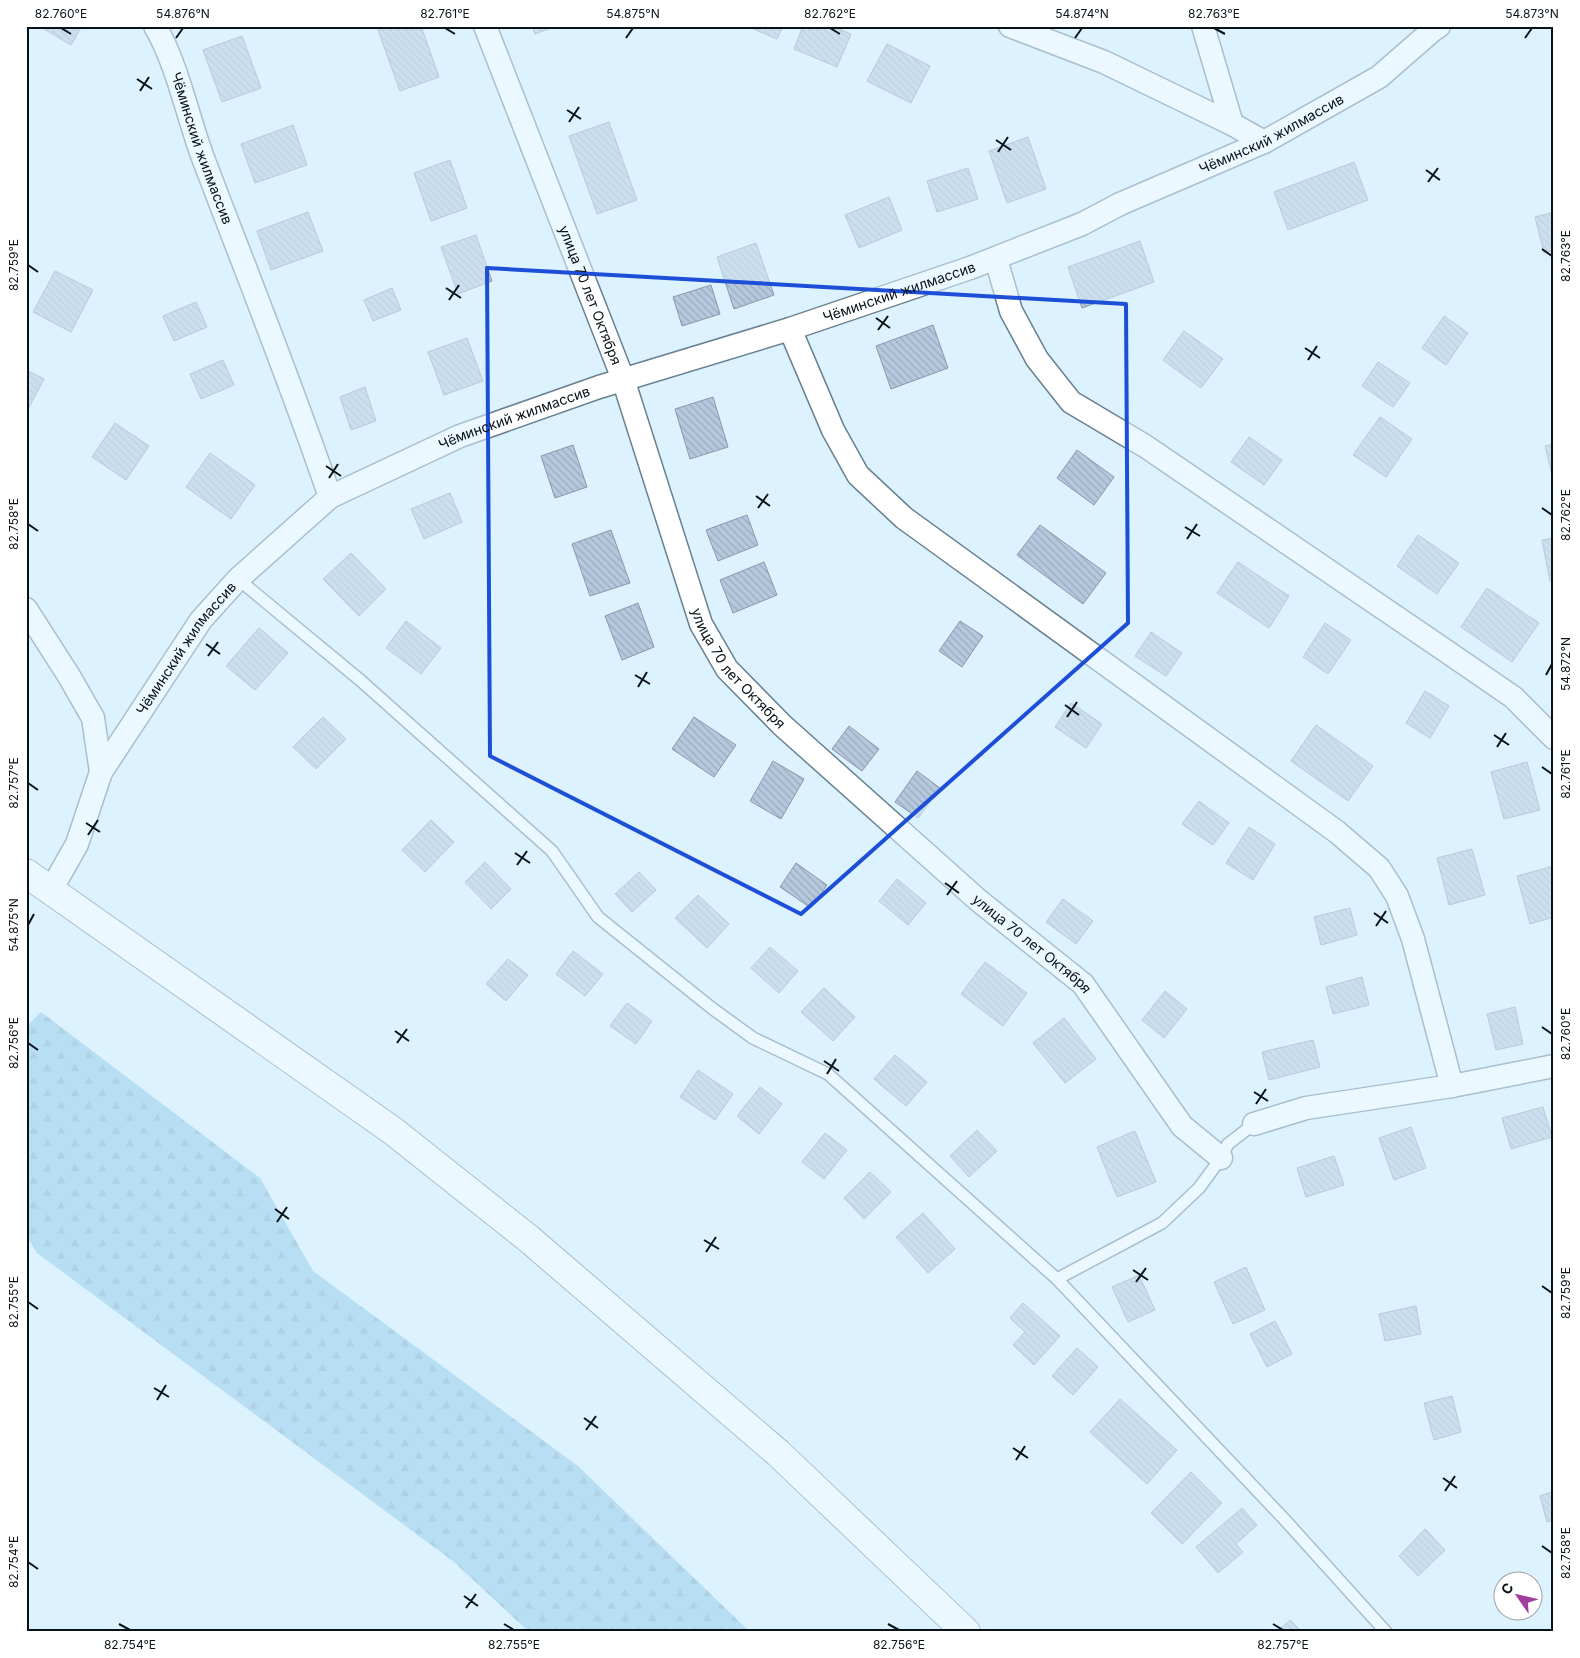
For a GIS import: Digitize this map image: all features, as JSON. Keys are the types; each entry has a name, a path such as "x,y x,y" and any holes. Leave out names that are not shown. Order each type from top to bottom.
{"main road":[{"path":"26,873 393,1131 529,1239 778,1453 966,1632"}],"street":[{"name":"Чёминский жилмассив","path":"155,26 165,43 196,141 298,404 330,497"},
{"name":"улица 70 лет Октября","path":"485,26 623,379 700,624 727,669 782,725 978,900 1084,984 1182,1126 1221,1158"},
{"path":"1010,26 1104,62 1232,124 1264,142"},
{"path":"1203,26 1232,124"},
{"name":"Чёминский жилмассив","path":"51,890 77,844 101,772 201,620 238,580 330,497 460,436 623,379 790,329 996,259 1082,224 1120,204 1264,142 1379,77 1439,26"},
{"path":"996,259 1011,311 1037,359 1071,402 1145,446 1446,651 1513,698 1554,738"},
{"path":"790,329 832,430 858,476 904,518 1337,832 1379,868 1398,896 1414,939 1452,1086"},
{"name":"Чёминский жилмассив","path":"26,609 69,676 93,718 101,772"},
{"path":"1254,1124 1306,1108 1452,1086 1554,1066"}],"lane":[{"path":"238,580 360,680 552,851 598,917 713,1009 753,1038 828,1074 1057,1279 1272,1506 1386,1632"},
{"path":"1057,1279 1162,1223 1199,1188 1221,1158 1228,1144 1254,1124"}],"highlighted area":[{"path":"487,268 1126,304 1128,623 801,914 490,756"}],"green space":[{"path":"41,1012 260,1178 313,1271 578,1466 750,1632 529,1632 454,1562 37,1253 26,1235 26,1027"}],"building":[{"path":"39,26 82,26 71,45"},
{"path":"388,26 421,26 439,77 400,91 378,30"},
{"path":"532,26 556,26 535,34"},
{"path":"747,26 783,26 777,39"},
{"path":"803,26 832,26 851,34 837,67 794,49"},
{"path":"242,36 261,88 222,102 203,50"},
{"path":"887,44 930,66 911,103 867,81"},
{"path":"609,122 637,200 597,214 569,136"},
{"path":"293,125 307,165 255,183 241,144"},
{"path":"1028,137 1046,189 1007,203 989,151"},
{"path":"450,160 467,208 431,221 414,173"},
{"path":"1354,162 1368,200 1288,230 1274,192"},
{"path":"968,168 978,199 937,212 927,181"},
{"path":"889,197 902,230 859,248 845,215"},
{"path":"308,212 323,251 271,270 257,231"},
{"path":"1554,212 1554,250 1544,253 1535,217"},
{"path":"476,235 492,281 458,294 441,247"},
{"path":"1140,241 1154,282 1082,308 1068,267"},
{"path":"756,243 774,295 734,309 717,257"},
{"path":"55,271 93,290 71,332 33,312"},
{"path":"711,285 720,314 682,326 673,297"},
{"path":"392,288 401,310 373,321 364,300"},
{"path":"196,302 207,327 174,341 163,316"},
{"path":"1444,316 1468,333 1446,365 1422,348"},
{"path":"933,325 948,368 891,389 876,346"},
{"path":"1184,331 1223,359 1201,388 1163,360"},
{"path":"467,338 483,381 444,395 428,352"},
{"path":"223,360 234,385 201,399 190,374"},
{"path":"1378,362 1410,383 1393,407 1362,386"},
{"path":"26,370 44,379 26,413"},
{"path":"365,387 376,421 351,430 340,397"},
{"path":"713,397 728,447 690,459 675,409"},
{"path":"1380,417 1412,439 1386,477 1353,455"},
{"path":"115,423 149,446 126,480 92,457"},
{"path":"1249,437 1282,460 1264,485 1231,462"},
{"path":"1554,444 1554,483 1545,446"},
{"path":"573,445 587,487 555,498 541,456"},
{"path":"1077,450 1114,477 1094,505 1057,478"},
{"path":"210,453 255,485 231,519 186,487"},
{"path":"450,493 462,522 424,539 411,509"},
{"path":"747,515 758,545 718,561 706,530"},
{"path":"1040,525 1106,573 1083,604 1017,555"},
{"path":"611,530 630,583 590,596 572,544"},
{"path":"1418,535 1459,563 1437,594 1397,566"},
{"path":"1554,538 1554,580 1550,581 1542,540"},
{"path":"351,553 386,589 359,616 323,579"},
{"path":"764,562 777,595 733,613 720,580"},
{"path":"1238,562 1289,596 1269,628 1217,593"},
{"path":"1487,588 1539,623 1512,662 1461,627"},
{"path":"638,603 654,647 622,660 605,616"},
{"path":"406,621 441,648 421,674 386,648"},
{"path":"960,621 983,636 962,667 939,651"},
{"path":"1325,623 1351,640 1328,674 1303,657"},
{"path":"259,628 288,653 255,690 226,666"},
{"path":"1151,632 1182,653 1166,676 1135,656"},
{"path":"1425,691 1449,706 1430,738 1406,723"},
{"path":"1071,703 1102,724 1086,748 1055,727"},
{"path":"323,717 346,739 316,769 293,747"},
{"path":"694,717 736,745 714,777 672,749"},
{"path":"1316,725 1373,766 1348,801 1291,761"},
{"path":"849,726 879,749 862,771 832,749"},
{"path":"773,761 804,779 781,819 750,801"},
{"path":"1527,762 1540,810 1504,819 1491,772"},
{"path":"917,771 940,788 918,818 895,802"},
{"path":"1199,801 1229,823 1213,845 1182,824"},
{"path":"431,820 454,842 425,872 402,850"},
{"path":"1249,827 1275,844 1253,880 1226,863"},
{"path":"1472,849 1485,895 1449,905 1437,858"},
{"path":"485,862 511,889 491,909 465,882"},
{"path":"796,863 827,885 811,908 780,887"},
{"path":"1554,866 1554,917 1530,924 1517,876"},
{"path":"639,872 656,890 632,912 615,894"},
{"path":"897,879 926,903 908,925 879,901"},
{"path":"698,895 729,924 707,948 675,918"},
{"path":"1063,899 1093,921 1076,944 1046,922"},
{"path":"1350,908 1357,935 1321,945 1314,917"},
{"path":"770,947 798,971 779,993 751,968"},
{"path":"573,951 603,974 585,996 556,974"},
{"path":"508,959 528,975 506,1001 486,984"},
{"path":"985,962 1027,993 1003,1026 961,994"},
{"path":"1362,977 1369,1005 1333,1014 1326,987"},
{"path":"824,988 855,1017 833,1041 801,1012"},
{"path":"1165,991 1187,1009 1164,1038 1142,1020"},
{"path":"627,1003 652,1021 636,1044 610,1026"},
{"path":"1515,1007 1523,1044 1496,1050 1487,1014"},
{"path":"1064,1018 1096,1059 1065,1083 1033,1043"},
{"path":"1313,1040 1320,1067 1269,1080 1262,1052"},
{"path":"895,1055 927,1082 906,1106 874,1079"},
{"path":"698,1070 733,1094 715,1120 680,1097"},
{"path":"760,1087 782,1104 759,1134 737,1116"},
{"path":"1543,1107 1552,1137 1511,1149 1502,1118"},
{"path":"1411,1127 1426,1168 1394,1180 1379,1138"},
{"path":"977,1130 997,1151 969,1177 950,1156"},
{"path":"1135,1131 1156,1182 1117,1197 1097,1147"},
{"path":"825,1133 847,1150 824,1179 802,1162"},
{"path":"1334,1156 1344,1185 1306,1197 1297,1168"},
{"path":"870,1172 891,1192 864,1219 844,1198"},
{"path":"923,1213 955,1249 928,1273 896,1237"},
{"path":"1246,1267 1265,1310 1233,1324 1214,1282"},
{"path":"1139,1275 1155,1310 1128,1322 1112,1287"},
{"path":"1023,1303 1060,1336 1034,1365 1013,1345 1025,1332 1010,1318"},
{"path":"1416,1306 1421,1334 1385,1341 1379,1314"},
{"path":"1275,1321 1292,1354 1267,1367 1250,1334"},
{"path":"1077,1348 1098,1367 1073,1395 1052,1376"},
{"path":"1452,1396 1461,1432 1434,1440 1424,1403"},
{"path":"1120,1399 1177,1450 1147,1484 1090,1432"},
{"path":"1191,1472 1222,1503 1182,1544 1151,1513"},
{"path":"1554,1491 1554,1520 1547,1522 1540,1496"},
{"path":"1242,1508 1257,1525 1236,1544 1243,1552 1218,1573 1196,1547"},
{"path":"1425,1529 1445,1550 1418,1576 1399,1556"},
{"path":"1290,1620 1302,1632 1277,1632"}]}
